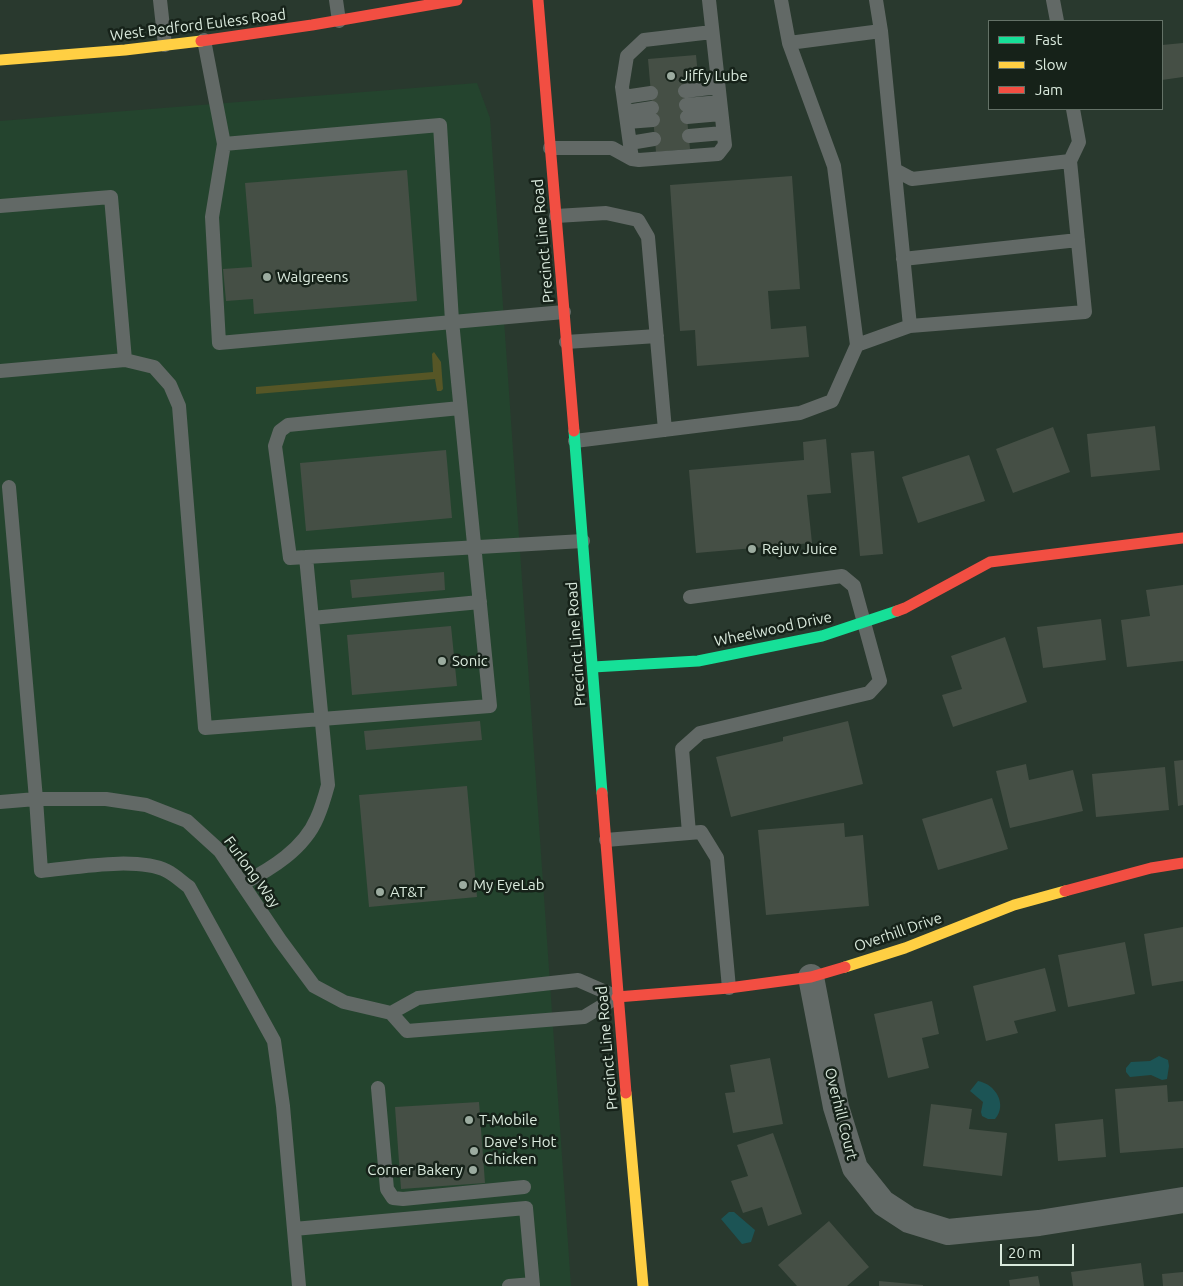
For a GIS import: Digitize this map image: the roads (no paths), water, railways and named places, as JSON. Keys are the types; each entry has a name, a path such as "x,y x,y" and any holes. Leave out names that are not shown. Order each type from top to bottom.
{"main road":[{"name":"West Bedford Euless Road","path":"0,60 204,40 339,21 457,0"},
{"name":"Precinct Line Road","path":"538,0 594,667 617,997 643,1286"},
{"name":"Wheelwood Drive","path":"594,667 698,661 822,636 905,608 990,562 1183,538"},
{"name":"Overhill Drive","path":"617,997 728,988 811,977 905,948 1014,905 1151,868 1183,863"}],"street":[{"name":"Overhill Court","path":"811,977 836,1107 855,1168 884,1203 909,1220 948,1232 1039,1223 1183,1200"}],"lane":[{"path":"160,0 165,45"},
{"path":"336,0 339,21"},
{"path":"550,148 612,148 632,159 640,160 718,154 725,144 708,0"},
{"path":"575,441 800,413 832,401 856,345 834,166 788,42 780,0"},
{"path":"876,0 881,31 910,326"},
{"path":"1053,0 1057,20"},
{"path":"788,42 881,31"},
{"path":"632,159 622,87 627,56 644,40 712,32"},
{"path":"204,40 224,144 212,217 220,343 564,312"},
{"path":"685,91 718,87"},
{"path":"624,97 651,94"},
{"path":"686,111 721,108"},
{"path":"856,345 910,326 1085,312 1070,161 1079,142 1073,110"},
{"path":"626,117 652,114"},
{"path":"0,371 125,360 154,367 170,385 179,406 205,728 490,706 452,321 440,125 224,144"},
{"path":"689,136 723,133"},
{"path":"630,143 654,139"},
{"path":"895,170 912,179 1070,161"},
{"path":"0,206 111,196 125,360"},
{"path":"556,216 606,213 638,220 648,237 665,430"},
{"path":"903,259 1078,240"},
{"path":"566,342 657,336"},
{"path":"460,408 288,425 280,431 275,446 290,558 583,541"},
{"path":"9,487 41,871 106,865 144,865 166,871 189,887 274,1040 283,1106 300,1286"},
{"path":"242,884 283,859 307,837 317,819 328,785 306,557"},
{"path":"689,833 682,749 700,733 869,693 880,681 854,586 842,576 690,597"},
{"path":"312,618 480,602"},
{"name":"Furlong Way","path":"0,802 36,799 106,799 146,805 187,821 220,851 280,940 314,986 344,1002 391,1014 407,1031 584,1017 617,997"},
{"path":"606,840 701,832 717,858 728,988"},
{"path":"391,1014 418,998 578,980 617,997"},
{"path":"378,1088 387,1189 393,1198 403,1199 524,1187"},
{"path":"294,1229 526,1208 533,1285 509,1286"}],"water":[{"path":"1159,1056 1168,1060 1167,1079 1162,1080 1151,1075 1130,1077 1126,1072 1126,1068 1131,1062 1150,1061"},
{"path":"978,1081 990,1086 998,1096 1000,1107 995,1119 988,1119 982,1116 983,1102 970,1091"},
{"path":"729,1212 734,1212 755,1230 751,1242 742,1244 721,1219"}],"place":[{"name":"Jiffy Lube","path":"671,76"},
{"name":"Walgreens","path":"267,277"},
{"name":"Rejuv Juice","path":"752,549"},
{"name":"Sonic","path":"442,661"},
{"name":"My EyeLab","path":"463,885"},
{"name":"AT&T","path":"380,892"},
{"name":"T-Mobile","path":"469,1120"},
{"name":"Dave's Hot Chicken","path":"474,1151"},
{"name":"Corner Bakery","path":"473,1170"}]}
